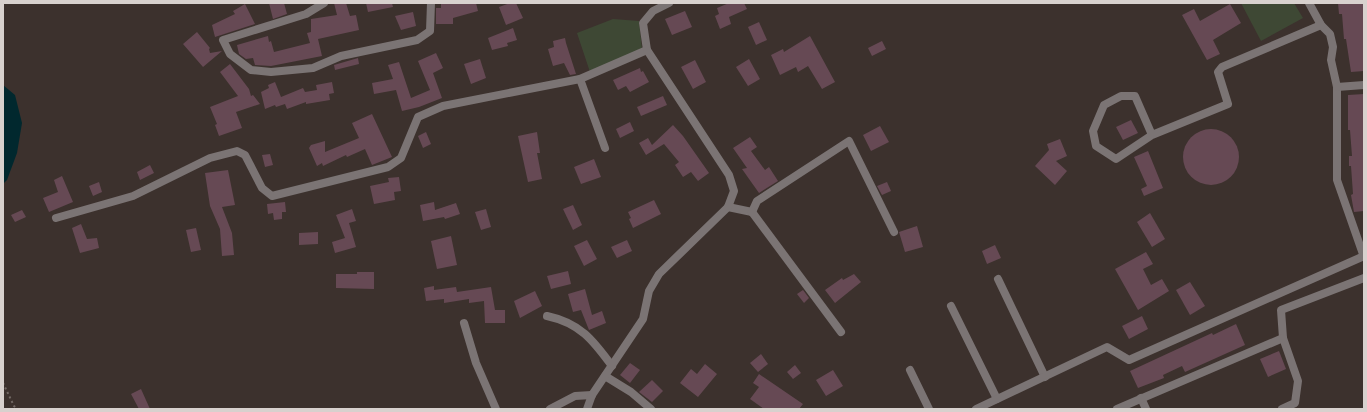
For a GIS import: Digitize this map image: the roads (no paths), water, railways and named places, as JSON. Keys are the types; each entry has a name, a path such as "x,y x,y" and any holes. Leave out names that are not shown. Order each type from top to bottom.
{"street":[{"path":"324,3 306,14 224,40 230,54 251,70 271,72 313,68 341,56 417,40 430,31 431,3"},
{"path":"587,409 592,395 643,320 649,292 659,274 728,207 734,191 729,175 647,50 643,23 653,10 669,3"},
{"path":"976,409 1107,347 1129,360 1364,256 1337,180 1337,87 1331,60 1333,47 1330,34 1321,24 1309,3"},
{"path":"1152,135 1135,96 1121,96 1104,105 1093,132 1096,146 1116,160 1152,135 1228,104 1218,72 1222,67 1321,24"},
{"path":"56,218 133,196 210,158 237,151 245,155 262,188 272,196 388,167 401,158 418,117 443,106 580,79 647,50"},
{"path":"580,79 605,148"},
{"path":"1337,87 1364,85"},
{"path":"752,212 757,201 849,141 894,232"},
{"path":"728,207 752,212 840,332"},
{"path":"1282,409 1295,403 1298,382 1283,338 1281,310 1364,278"},
{"path":"998,279 1045,377"},
{"path":"951,306 997,399"},
{"path":"547,316 562,320 589,336 612,366"},
{"path":"464,322 476,363 496,409"},
{"path":"1117,409 1283,338"},
{"path":"910,370 929,409"},
{"path":"605,376 631,392 651,409"},
{"path":"550,409 575,396 592,395"},
{"path":"1141,398 1146,409"}],"water":[{"path":"3,85 15,95 22,123 17,153 7,180 3,184"}]}
